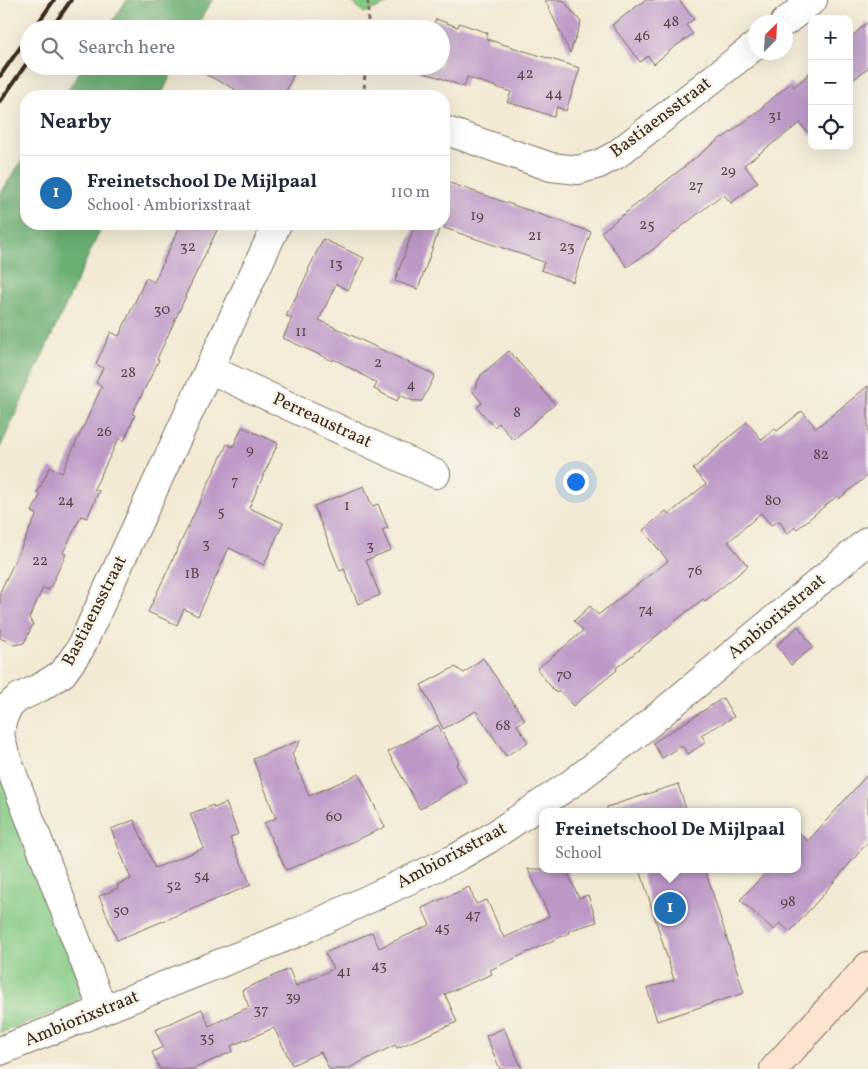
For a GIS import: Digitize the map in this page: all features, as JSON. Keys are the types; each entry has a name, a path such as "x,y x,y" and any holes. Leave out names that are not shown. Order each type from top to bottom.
{"main road":[{"path":"774,1069 868,966"}],"street":[{"path":"793,16 813,0"},
{"name":"Bastiaensstraat","path":"450,132 551,167 578,170 599,164 616,155 748,51"},
{"name":"Bastiaensstraat","path":"104,1010 5,754 0,735 2,721 8,708 18,698 41,687 63,673 80,648 274,230"},
{"name":"Perreaustraat","path":"209,369 436,474"},
{"name":"Ambiorixstraat","path":"0,1051 296,933 456,858 487,840 572,783 640,732 868,541"}],"path":[{"path":"368,0 368,20"},
{"path":"364,90 365,75"}],"green space":[{"path":"127,0 212,0 200,20 113,20"},
{"path":"350,0 392,0 364,13"},
{"path":"77,75 171,75 164,90 68,90"},
{"path":"20,163 20,230 100,230 0,448 0,194"},
{"path":"0,759 81,976 81,997 69,1007 0,1033"}],"building":[{"path":"545,0 563,0 581,22 570,53"},
{"path":"645,0 679,0 694,19 686,25 693,34 654,64 648,56 640,62 612,25"},
{"path":"868,22 868,68 853,80 853,60 853,35"},
{"path":"459,23 488,33 486,39 580,68 566,111 557,107 554,117 507,102 511,92 467,77 464,87 431,75 450,75 450,24 458,27"},
{"path":"206,75 293,75 287,90 235,89"},
{"path":"808,75 808,132 800,123 744,165 758,182 731,203 723,194 647,254 627,267 601,232 722,137 764,107 791,83 794,87"},
{"path":"450,183 591,232 573,282 541,270 544,262 450,230"},
{"path":"178,230 217,230 185,296 157,359 159,360 132,414 135,415 124,441 119,438 94,489 99,491 87,518 81,516 63,553 66,554 49,590 43,588 29,618 33,624 24,643 15,645 0,638 0,592 37,514 32,512 40,495 37,493 50,467 62,473 102,386 96,383 103,368 96,364 111,332 119,336 146,278 154,282"},
{"path":"413,230 439,230 418,289 395,281"},
{"path":"323,239 364,258 348,290 336,284 319,320 435,375 422,401 413,401 400,395 397,401 374,389 377,383 334,359 333,361 283,338 292,318 286,316"},
{"path":"509,351 555,404 513,440 499,423 494,427 477,407 482,403 473,392 481,375"},
{"path":"868,386 868,475 839,499 837,496 797,529 795,527 787,534 780,521 771,525 761,513 728,542 748,566 616,668 617,670 573,706 560,691 556,693 537,669 583,631 574,621 590,606 598,615 668,561 643,530 666,511 669,514 706,484 693,469 747,422 762,440 775,429 777,431 802,411 816,428"},
{"path":"242,427 278,443 249,508 283,523 264,565 229,548 198,616 184,609 177,625 148,612 227,444 233,447"},
{"path":"364,486 372,506 378,504 388,528 382,530 391,550 366,560 380,595 358,604 344,569 340,571 314,506"},
{"path":"798,626 813,647 791,665 777,645"},
{"path":"483,658 525,720 517,725 528,742 506,756 476,711 443,729 421,685 455,667 464,673"},
{"path":"723,698 734,717 701,735 706,742 688,754 682,746 662,758 653,743"},
{"path":"438,725 459,762 456,764 466,782 420,809 388,752"},
{"path":"301,740 292,754 309,796 359,774 385,827 286,870 264,823 276,818 253,759"},
{"path":"868,774 868,842 790,932 780,923 774,930 740,900 765,873 801,873 801,835 808,841"},
{"path":"678,784 686,808 607,808"},
{"path":"226,803 238,834 230,838 251,885 117,940 99,896 118,888 117,885 131,879 111,829 134,820 155,868 204,848 190,814 213,805 214,808"},
{"path":"528,869 539,869 539,873 568,873 579,898 588,895 597,922 568,931 569,933 490,970 492,974 445,994 457,1022 397,1048 395,1045 347,1069 329,1069 321,1052 292,1065 274,1028 231,1046 233,1051 193,1069 160,1069 152,1052 163,1047 155,1030 202,1009 209,1026 249,1007 242,990 289,969 296,986 333,969 325,953 372,932 379,948 430,925 422,908 469,887 476,904 487,900 504,938 549,916"},
{"path":"641,873 706,873 744,993 657,1021 647,988 674,980"},
{"path":"504,1028 522,1069 500,1069 486,1036"}],"railway":[{"path":"40,20 54,0"},
{"path":"57,20 71,0"},
{"path":"0,76 20,48"},
{"path":"0,102 20,73"}],"place":[{"name":"Freinetschool De Mijlpaal","path":"670,908"}]}
